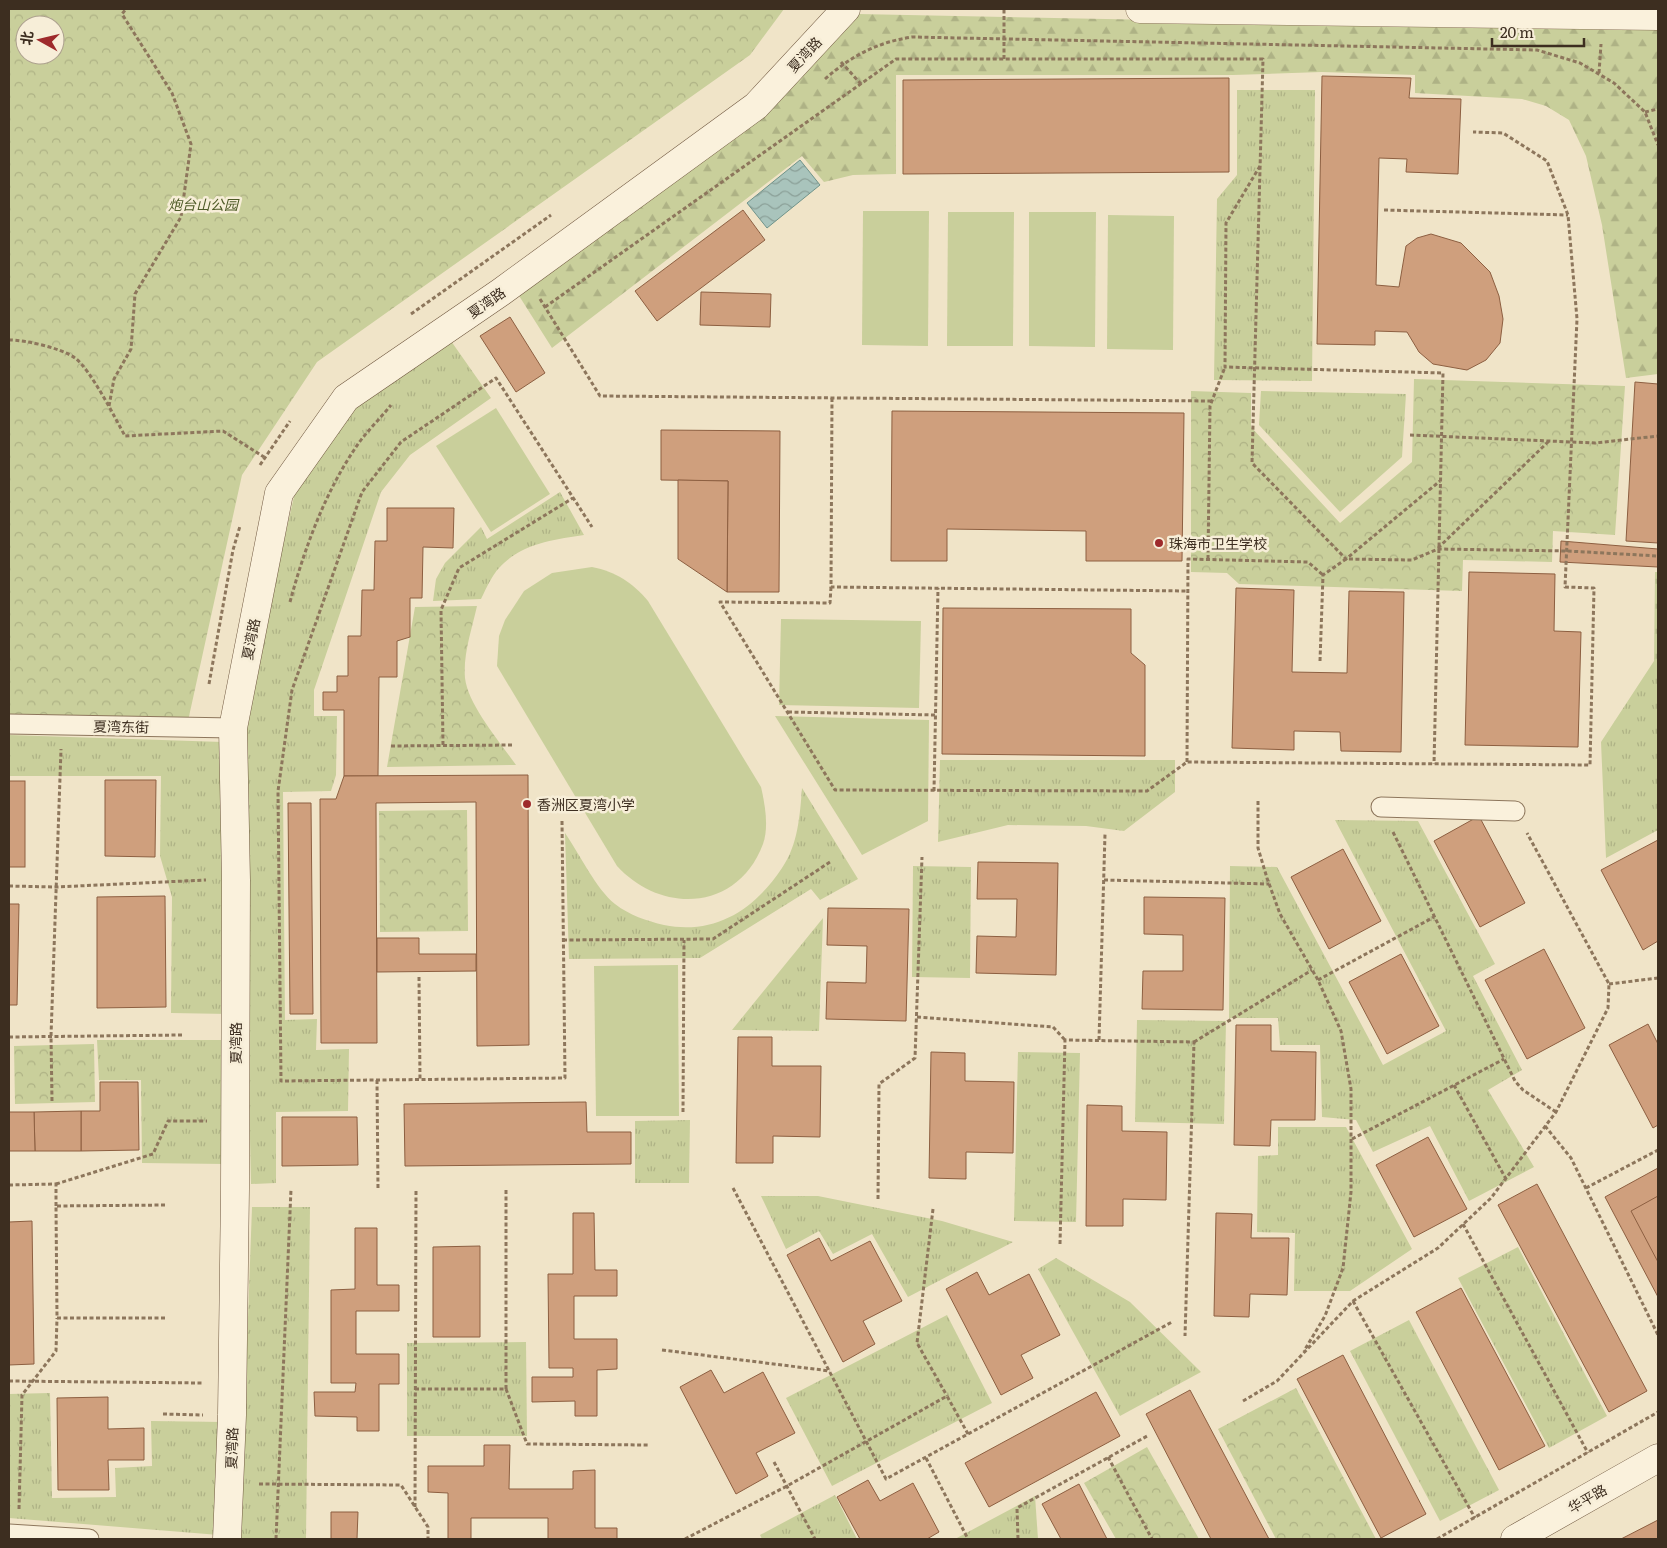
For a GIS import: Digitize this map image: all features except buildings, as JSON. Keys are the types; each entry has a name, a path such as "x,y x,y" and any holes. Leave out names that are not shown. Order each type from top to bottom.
{"street":[{"name":"夏湾路","path":"227,1539 232,1416 235,1121 236,880 233,728 279,493 346,398 524,275 756,106 846,9"},
{"path":"1140,9 1658,16"},
{"name":"华平路","path":"1515,1539 1658,1458"}],"lane":[{"name":"夏湾东街","path":"9,724 233,728"},
{"path":"1381,807 1515,811"},
{"path":"14,1534 89,1539"}],"path":[{"path":"109,406 114,379 131,348 135,294 181,217 191,144 172,93 122,14 126,9"},
{"path":"1004,9 1004,59"},
{"path":"821,82 842,64 868,49 889,40 912,37 1537,50 1580,62 1614,83 1645,112 1658,145"},
{"path":"545,307 896,59 1263,59 1252,464 1346,559 1412,560 1438,549 1549,441"},
{"path":"1645,112 1658,109"},
{"path":"832,398 830,603 720,602 835,790 1147,792 1187,762 1590,765 1594,588 1565,587 1573,442 1577,319 1568,215 1547,161 1503,133 1473,132"},
{"path":"1208,559 1210,406 1225,367 1226,224 1260,166"},
{"path":"1384,210 1568,215"},
{"path":"406,318 552,215"},
{"path":"524,275 600,396 1213,401"},
{"path":"9,340 27,340 75,359 100,391 125,436 222,431 292,474"},
{"path":"1225,367 1443,373 1434,764"},
{"path":"562,821 564,1078 281,1081 278,791 292,690 362,492 401,442 496,378 592,527"},
{"path":"289,607 298,571 327,499 354,449 392,404"},
{"path":"258,470 264,457 291,420"},
{"path":"1410,435 1595,443 1658,436"},
{"path":"1323,575 1346,559 1440,481"},
{"path":"443,745 441,610 459,568 573,498"},
{"path":"204,728 212,658 233,550 241,522"},
{"path":"1438,549 1567,551 1658,556"},
{"path":"1187,762 1188,558 1308,562 1323,575"},
{"path":"1320,661 1323,575"},
{"path":"831,587 1188,591"},
{"path":"934,790 938,588"},
{"path":"787,712 935,715"},
{"path":"52,1101 51,1036 62,725"},
{"path":"391,746 512,745"},
{"path":"1258,801 1258,848 1269,884 1280,914 1318,980 1340,1031 1351,1089 1351,1192 1343,1268 1325,1316 1300,1358"},
{"path":"1381,807 1515,1082 1523,1090 1556,1112"},
{"path":"1244,1400 1277,1381 1353,1301 1438,1248 1492,1198 1556,1112 1608,1008 1609,984 1515,811"},
{"path":"1099,1040 1106,834"},
{"path":"878,1199 879,1084 915,1058 922,856"},
{"path":"563,940 713,939 830,862"},
{"path":"205,870 205,890"},
{"path":"9,886 56,887 193,880"},
{"path":"1104,880 1269,884"},
{"path":"1318,980 1434,917"},
{"path":"683,1112 684,940"},
{"path":"1065,1040 1194,1042 1312,970"},
{"path":"419,977 420,1079"},
{"path":"1609,984 1658,978"},
{"path":"917,1017 1053,1027 1065,1040 1060,1244"},
{"path":"9,1037 182,1035"},
{"path":"1186,1336 1194,1042"},
{"path":"1352,1139 1504,1059"},
{"path":"377,1080 378,1189"},
{"path":"1454,1085 1506,1179"},
{"path":"204,1111 204,1130"},
{"path":"9,1184 56,1184 153,1154 168,1121 235,1121"},
{"path":"1545,1126 1571,1158 1658,1334"},
{"path":"1586,1188 1658,1150"},
{"path":"14,1534 22,1395 56,1351 56,1184"},
{"path":"733,1188 886,1479 1172,1322"},
{"path":"276,1539 291,1189"},
{"path":"506,1189 506,1389 527,1444 650,1445"},
{"path":"416,1190 416,1507"},
{"path":"56,1206 167,1205"},
{"path":"933,1209 917,1343 968,1434"},
{"path":"1463,1224 1588,1453"},
{"path":"1353,1301 1475,1518"},
{"path":"57,1318 165,1318"},
{"path":"662,1350 830,1371"},
{"path":"202,1374 202,1391"},
{"path":"9,1381 202,1383"},
{"path":"416,1389 506,1389"},
{"path":"686,1539 787,1486 947,1396"},
{"path":"202,1407 202,1425"},
{"path":"1437,1539 1658,1412"},
{"path":"163,1414 232,1416"},
{"path":"1018,1539 1017,1508 1149,1435"},
{"path":"1108,1457 1152,1539"},
{"path":"926,1458 968,1539"},
{"path":"774,1462 815,1539"},
{"path":"229,1484 402,1485 428,1527 428,1539"}],"green space":[{"name":"炮台山公园","path":"9,9 784,9 750,55 317,362 242,475 188,721 9,720"},
{"path":"858,14 1658,30 1658,374 1626,378 1602,225 1586,156 1569,120 1546,106 1522,99 1415,93 1415,75 1322,72 1233,75 896,75 896,174 853,175 824,182 802,156 552,348 516,291"},
{"path":"1237,90 1315,90 1312,381 1214,380 1217,199 1237,175"},
{"path":"863,211 929,211 928,346 862,345"},
{"path":"948,212 1014,212 1013,346 947,346"},
{"path":"1029,212 1096,212 1095,347 1029,346"},
{"path":"1108,215 1174,216 1173,350 1107,349"},
{"path":"451,341 491,398 410,455 381,492 314,690 314,716 337,716 336,775 331,791 283,792 285,1020 317,1019 316,1050 349,1049 348,1111 276,1112 276,1183 251,1184 241,730 298,479 353,405"},
{"path":"1414,379 1625,386 1615,535 1553,531 1552,562 1463,560 1462,591 1239,584 1227,573 1191,572 1191,391 1251,393 1251,427 1340,523 1412,462"},
{"path":"1261,391 1406,394 1402,457 1340,512 1259,425"},
{"path":"496,408 550,494 491,532 436,446"},
{"path":"560,492 584,535 531,546 512,556 497,571 481,599 433,601 436,579 445,563 481,527 487,539"},
{"path":"592,567 623,579 636,588 648,601 761,787 766,823 763,844 751,866 736,883 718,893 698,898 676,898 655,893 635,882 617,866 497,666 499,636 505,620 524,591 552,573"},
{"path":"1655,572 1658,572 1658,830 1606,858 1601,742 1654,661"},
{"path":"477,606 465,660 467,689 478,711 516,765 387,767 415,607"},
{"path":"781,619 921,621 919,708 779,705"},
{"path":"775,716 929,720 928,821 862,855"},
{"path":"9,735 223,742 229,1014 171,1013 172,897 160,856 161,776 9,776"},
{"path":"940,760 1175,760 1175,792 1124,831 1086,826 1008,825 938,842"},
{"path":"802,788 858,879 820,900 811,889 700,958 569,959 565,833 601,889 620,908 638,917 664,925 700,926 732,916 759,896 771,883 792,850 799,819"},
{"path":"467,810 468,931 380,932 379,811"},
{"path":"1335,820 1418,821 1495,964 1473,976 1522,1070 1488,1090 1534,1167 1469,1201 1430,1126 1373,1152 1356,1120 1322,1117 1320,1045 1280,1045 1278,1018 1229,1018 1230,866 1277,867 1383,1065 1446,1031"},
{"path":"913,866 971,867 970,978 912,977"},
{"path":"823,918 819,1031 732,1030"},
{"path":"678,965 679,1116 596,1116 594,966"},
{"path":"1137,1020 1226,1021 1224,1124 1135,1122"},
{"path":"97,1040 227,1040 225,1164 142,1163 141,1080 99,1080"},
{"path":"94,1044 95,1102 15,1104 14,1046"},
{"path":"1018,1052 1080,1053 1076,1222 1014,1221"},
{"path":"690,1120 689,1183 635,1183 635,1121"},
{"path":"1278,1127 1346,1127 1412,1249 1350,1291 1294,1291 1295,1233 1257,1232 1258,1156 1278,1155"},
{"path":"761,1196 818,1196 942,1221 1013,1242 908,1297 872,1234 833,1254 819,1231 786,1249"},
{"path":"252,1207 310,1207 306,1539 240,1539"},
{"path":"1518,1247 1607,1416 1549,1448 1458,1278"},
{"path":"1056,1258 1130,1302 1201,1372 1120,1416 1038,1269"},
{"path":"947,1315 992,1403 832,1486 786,1398"},
{"path":"1409,1320 1499,1490 1440,1521 1350,1351"},
{"path":"526,1342 527,1436 407,1436 407,1343"},
{"path":"1296,1388 1376,1539 1276,1539 1218,1429"},
{"path":"50,1393 52,1498 116,1497 115,1468 152,1466 151,1421 223,1422 219,1535 9,1518 9,1394"},
{"path":"1147,1447 1199,1539 1116,1539 1084,1483"},
{"path":"835,1495 857,1539 762,1539 760,1535"},
{"path":"1035,1496 1038,1539 955,1539"}],"water":[{"path":"800,160 820,185 767,228 747,203"}],"place":[{"name":"珠海市卫生学校","path":"1159,543"},
{"name":"香洲区夏湾小学","path":"527,804"}]}
